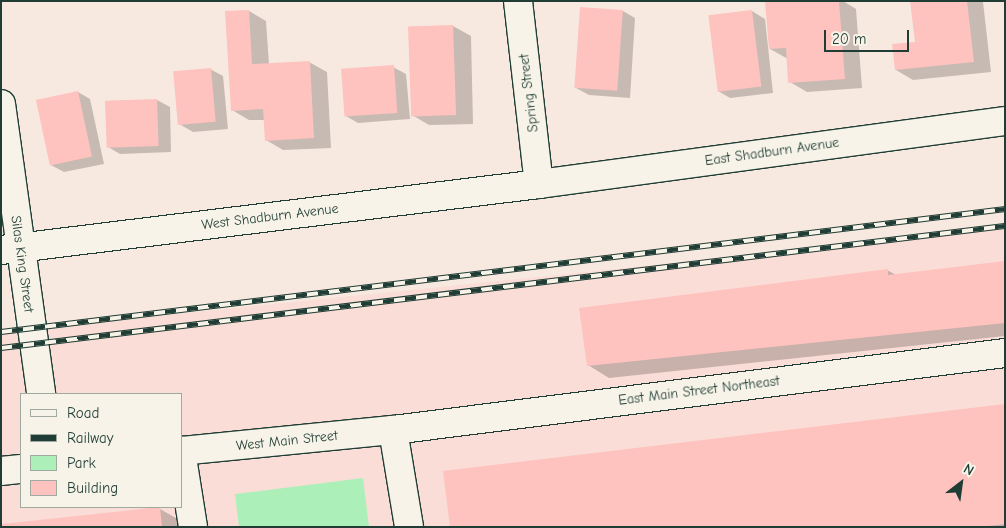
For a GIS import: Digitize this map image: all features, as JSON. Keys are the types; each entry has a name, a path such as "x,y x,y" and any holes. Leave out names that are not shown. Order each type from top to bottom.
{"street":[{"name":"Spring Street","path":"518,1 539,184"},
{"name":"Silas King Street","path":"1,104 10,249 41,393"},
{"name":"East Shadburn Avenue","path":"539,184 1005,121"},
{"name":"West Shadburn Avenue","path":"10,249 539,184"},
{"name":"East Main Street Northeast","path":"393,430 1005,353"},
{"name":"West Main Street","path":"182,451 393,430"},
{"path":"393,430 409,527"},
{"path":"182,457 193,527"},
{"path":"1,471 20,469"}],"shaded area":[{"path":"1005,229 1005,527 1,527 1,332"}],"green space":[{"path":"363,478 369,527 239,527 235,494"}],"building":[{"path":"839,1 845,79 788,83 786,48 769,49 765,2"},
{"path":"910,1 967,1 974,62 895,70 892,44 915,42"},
{"path":"580,7 623,10 617,91 574,88"},
{"path":"249,10 252,64 310,61 314,138 265,141 263,109 231,111 225,11"},
{"path":"752,10 761,86 718,92 708,15"},
{"path":"453,25 456,115 411,117 408,27"},
{"path":"394,65 397,113 344,117 341,69"},
{"path":"211,68 216,122 178,125 173,71"},
{"path":"78,91 92,157 50,165 36,100"},
{"path":"157,99 159,146 107,148 105,101"},
{"path":"1005,261 1005,323 587,366 579,308 888,269 888,275"},
{"path":"1005,404 1005,524 979,527 450,527 443,471"},
{"path":"160,508 162,527 3,527 2,524"}],"railway":[{"path":"1,332 1005,209"},
{"path":"1,348 1005,226"}]}
